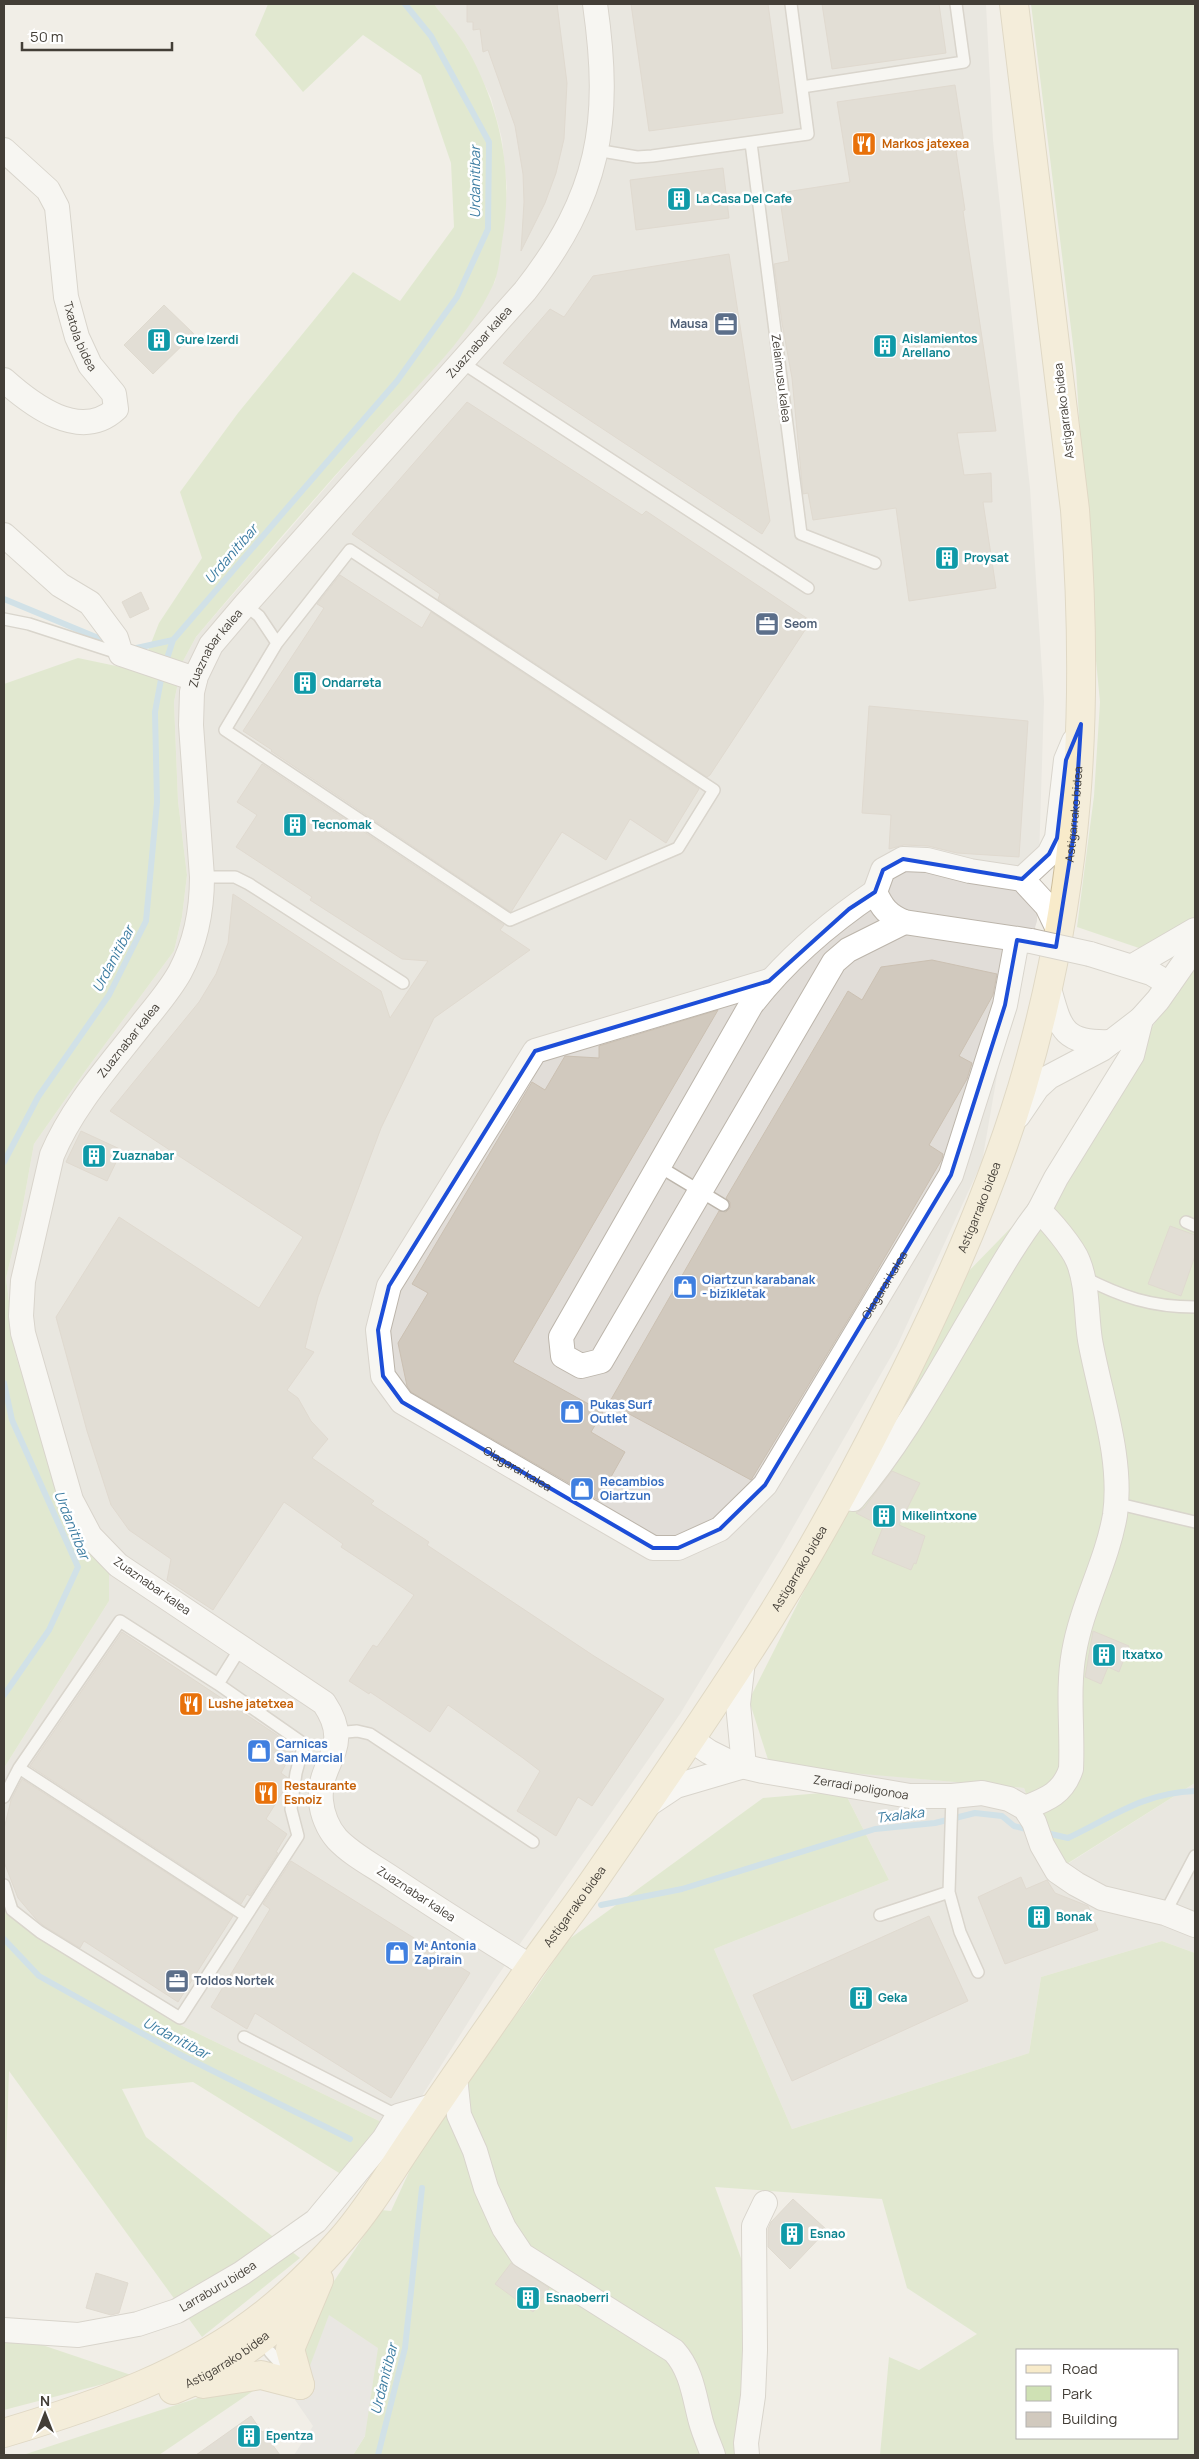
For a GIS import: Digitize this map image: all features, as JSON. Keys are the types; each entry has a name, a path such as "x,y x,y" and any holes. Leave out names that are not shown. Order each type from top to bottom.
{"main road":[{"name":"Astigarrako bidea","path":"4,2433 71,2412 170,2374 226,2341 265,2314 311,2279 337,2253 340,2243 531,1967 644,1808 743,1661 778,1605 841,1496 933,1318 986,1194 1008,1130 1036,1035 1060,931 1074,834 1081,724 1081,585 1075,510 1014,4"},
{"name":"Astigarrako bidea","path":"71,2412 150,2397 174,2389 265,2347 300,2306 311,2279"},
{"path":"174,2389 261,2375 300,2385 290,2349 311,2279"},
{"path":"226,2341 265,2347"}],"street":[{"name":"Zuaznabar kalea","path":"531,1967 439,1910 345,1846 335,1837 323,1812 320,1799 322,1785 336,1740 330,1713 315,1696 238,1652 118,1565 90,1536 71,1500 28,1350 21,1316 23,1281 52,1156 60,1136 78,1105 171,988 181,971 196,934 201,906 202,877 188,676 245,605 525,291 554,251 586,186 596,150 604,82 595,4"},
{"name":"Txatola bidea","path":"4,150 48,190 56,207 66,297 76,338 90,365 114,394 116,409 108,416 88,422 65,420 35,406 4,380"},
{"path":"4,535 60,585 90,603 116,638 121,654 188,676"},
{"path":"1022,879 1049,854 1057,838 1066,760 1081,724"},
{"path":"1060,931 1047,906 1022,879 970,871 927,860 903,859 883,870 875,892 887,914 904,922 1024,940 1090,954 1133,966 1151,973 1169,984"},
{"name":"Olagarai kalea","path":"875,892 849,909 775,977 751,1005 561,1337 563,1356 581,1366 601,1361 834,962 848,950 904,922"},
{"path":"1133,966 1195,930"},
{"name":"Olagarai kalea","path":"775,977 535,1051 389,1286 378,1330 384,1376 402,1402 653,1548 678,1548 720,1529 765,1485 881,1278 951,1174 1024,940"},
{"path":"1008,1130 1037,1088 1049,1077 1111,1042 1141,1019 1195,947"},
{"path":"775,977 803,974 814,994"},
{"path":"1048,985 1058,1021 1069,1035 1091,1043 1111,1042"},
{"path":"841,1496 853,1499 876,1472 940,1370 1017,1239 1040,1211 1060,1170 1132,1055 1141,1019"},
{"path":"1040,1211 1050,1221 1078,1261 1082,1276 1090,1340 1105,1401 1111,1436 1116,1491 1106,1553 1079,1628 1074,1652 1071,1769 1066,1782 1056,1795 1030,1815 1042,1844 1057,1871 1076,1884 1102,1898 1165,1913 1195,1925"},
{"path":"644,1808 676,1786 744,1766 738,1704 743,1661"},
{"name":"Zerradi poligonoa","path":"690,1739 709,1752 744,1766 842,1786 952,1803 982,1793 1009,1799 1030,1815"},
{"path":"455,2077 459,2115 475,2151 486,2188 504,2228 522,2255 678,2356 684,2362 693,2384 701,2423 712,2455"},
{"path":"398,2116 436,2105"},
{"name":"Larraburu bidea","path":"4,2330 78,2334 138,2324 177,2311 242,2273 316,2221 384,2139 398,2116"},
{"path":"335,2198 360,2215"},
{"path":"747,2455 746,2443 753,2396 755,2350 754,2226 765,2203"}],"lane":[{"path":"596,150 644,156 808,134 791,4"},
{"path":"802,87 964,62 956,4"},
{"name":"Zelaimusu kalea","path":"751,143 801,534 875,563"},
{"path":"461,362 808,588"},
{"path":"350,550 714,790 678,848 510,920 225,730 277,643 350,550"},
{"path":"245,605 259,616 277,643"},
{"path":"4,619 29,624 121,654"},
{"path":"202,877 235,877 249,884 404,984"},
{"path":"660,1167 723,1205"},
{"path":"1082,1276 1116,1293 1145,1303 1170,1307 1195,1307"},
{"path":"1115,1503 1195,1522"},
{"path":"4,1797 19,1768 120,1621 218,1684 304,1744 296,1773 290,1810 298,1836 180,2018 33,1927 12,1910 4,1885"},
{"path":"218,1684 238,1652"},
{"path":"336,1740 357,1731 374,1736 532,1842"},
{"path":"19,1768 246,1916"},
{"path":"952,1803 949,1892 960,1932 978,1972"},
{"path":"1165,1913 1195,1856"},
{"path":"880,1915 949,1892"},
{"path":"244,2037 398,2116"},
{"path":"265,2347 300,2385"}],"highlighted area":[{"path":"1081,724 1074,833 1056,947 1017,940 1005,1005 951,1175 765,1485 720,1529 678,1548 653,1548 402,1402 383,1376 378,1330 389,1286 535,1051 769,981 849,909 875,892 883,870 903,859 1022,879 1049,854 1057,838 1066,760"}],"shaded area":[{"path":"434,4 986,4 993,140 1030,488 1044,701 1037,921 1006,1024 982,1162 897,1346 780,1550 680,1714 494,1981 400,2131 168,2019 4,1912 4,1768 109,1601 109,1571 74,1538 16,1356 6,1278 21,1216 34,1144 174,951 182,917 187,875 178,801 174,702 182,663 196,637 366,441 426,377 495,282 503,232 507,188 502,139 491,98 467,48"},
{"path":"834,1771 1024,1788 1055,1872 1195,1783 1195,1953 1162,1941 1041,1977 1029,2053 792,2129 714,1949 889,1880"},
{"path":"329,2315 378,2348 365,2436 353,2455 294,2455 313,2426 293,2397 308,2371"}],"green space":[{"path":"268,4 434,4 468,50 489,96 496,119 502,143 506,192 499,263 494,283 483,305 469,326 436,366 345,464 259,563 196,637 182,663 174,702 178,801 187,875 182,917 174,951 34,1144 21,1216 6,1278 16,1356 74,1538 109,1571 109,1601 4,1768 4,684 78,658 140,671 159,623 202,558 180,492 238,413 353,272 400,301 454,227 451,163 421,75 363,35 303,92 255,35"},
{"path":"1031,4 1195,4 1195,1783 1054,1872 1024,1788 770,1766 749,1700 962,1278 1042,1196 1192,966 1077,927 1094,796 1100,702 1091,609 1076,369"},
{"path":"844,1791 889,1880 714,1949 792,2129 1029,2053 1041,1977 1162,1941 1195,1953 1195,2455 880,2455 889,2357 919,2370 977,2334 907,2288 882,2199 715,2187 756,2299 754,2455 353,2455 365,2436 308,2371 299,2352 307,2322 381,2210 391,2211 426,2135 533,1992 568,1940 763,1798"},
{"path":"4,1912 168,2019 400,2131 360,2186 193,2082 122,2089 146,2137 300,2258 202,2337 9,2071 4,2220"},
{"path":"4,2332 134,2376 4,2410"},
{"path":"262,2385 159,2455 23,2455 228,2388"}],"building":[{"path":"467,4 557,4 567,83 564,139 556,173 545,203 521,251 524,202 523,174 515,126 488,50 483,52 480,29 473,30 473,22 467,22"},
{"path":"631,4 768,4 783,113 649,131"},
{"path":"822,4 939,4 946,53 832,69"},
{"path":"955,85 965,149 956,151 965,210 963,211 996,431 957,433 964,475 991,473 992,502 983,502 996,588 909,601 896,508 813,520 808,493 803,494 792,378 774,264 789,261 779,193 850,182 837,102"},
{"name":"La Casa Del Cafe","path":"723,168 729,218 636,230 630,180"},
{"path":"729,254 770,521 762,534 503,363 550,309 564,317 593,276"},
{"name":"Gure Izerdi","path":"164,305 194,334 153,374 124,345"},
{"path":"467,402 642,515 646,511 811,621 707,777 438,599 440,594 352,534"},
{"path":"340,575 422,628 431,612 699,789 666,843 630,819 606,860 562,832 511,912 243,731 324,608 317,604"},
{"path":"141,592 149,609 130,618 122,602"},
{"path":"869,706 1028,721 1019,857 957,853 928,846 904,845 889,849 891,815 862,813"},
{"path":"262,764 504,925 500,930 530,950 434,1018 381,1128 318,1297 305,1348 314,1352 287,1390 298,1398 311,1421 328,1439 312,1458 374,1501 371,1504 429,1542 427,1545 594,1656 664,1699 592,1806 578,1797 556,1836 517,1811 540,1771 523,1758 448,1705 430,1732 370,1692 369,1694 349,1681 373,1645 377,1647 414,1595 341,1547 343,1544 284,1502 213,1610 167,1580 171,1559 129,1530 111,1505 87,1431 56,1317 119,1217 259,1308 303,1237 110,1111 199,1002 216,974 228,943 233,894 381,991 390,1018 428,961 402,959 310,900 312,897 236,847 257,815 237,802"},
{"path":"932,960 997,974 993,995 959,1056 972,1063 967,1079 929,1145 943,1154 942,1159 857,1305 751,1480 609,1403 719,1211 726,1212 730,1208 730,1202 726,1198 848,991 862,1000 881,967"},
{"path":"718,1010 513,1362 603,1412 591,1432 625,1452 598,1500 411,1392 407,1386 398,1343 428,1293 412,1284 532,1082 545,1090 565,1056 599,1058 599,1046"},
{"name":"Zuaznabar","path":"81,1131 122,1150 107,1181 66,1162"},
{"path":"1170,1226 1195,1235 1195,1256 1181,1296 1148,1284"},
{"name":"Mikelintxone","path":"892,1471 920,1483 899,1525 925,1536 916,1564 914,1563 911,1570 872,1554 883,1527 856,1513 864,1508"},
{"name":"Itxatxo","path":"1093,1631 1129,1646 1119,1672 1108,1667 1101,1684 1085,1677"},
{"path":"122,1632 295,1747 281,1773 288,1778 287,1785 266,1819 287,1834 276,1852 278,1853 250,1896 247,1894 241,1904 30,1766"},
{"path":"22,1779 233,1916 178,2002 84,1941 80,1948 44,1926 18,1898 4,1862 4,1829 11,1800"},
{"path":"291,1861 470,1973 391,2098 255,2013 247,2029 211,2007 270,1909 263,1904"},
{"name":"Bonak","path":"1021,1877 1026,1889 1047,1880 1055,1893 1088,1906 1098,1930 1005,1964 978,1897"},
{"name":"Geka","path":"929,1916 968,2001 792,2081 753,1995"},
{"name":"Esnao","path":"793,2199 827,2230 790,2269 768,2247 768,2229 771,2222"},
{"name":"Esnaoberri","path":"511,2263 549,2288 533,2312 495,2284"},
{"path":"96,2273 128,2283 119,2313 111,2315 86,2308"},
{"name":"Epentza","path":"251,2416 262,2432 269,2428 278,2440 272,2444 280,2455 196,2455"}],"waterway":[{"name":"Urdanitibar","path":"4,1162 38,1097 109,995 146,921 157,802 155,712 162,674 173,640 397,381 457,297 488,229 489,142 431,36 405,4"},
{"path":"4,599 108,642"},
{"path":"132,649 173,640"},
{"name":"Urdanitibar","path":"4,1383 12,1420 78,1567 49,1630 4,1695"},
{"name":"Txalaka","path":"1042,1832 1068,1838 1144,1801 1160,1796 1195,1791"},
{"name":"Txalaka","path":"601,1905 682,1889 875,1829 935,1823 975,1813 1002,1816 1014,1826 1030,1830"},
{"name":"Urdanitibar","path":"4,1939 39,1976 179,2054 350,2139"},
{"name":"Urdanitibar","path":"378,2455 405,2348 422,2188"}],"place":[{"name":"Markos jatexea","path":"864,144"},
{"name":"La Casa Del Cafe","path":"679,199"},
{"name":"Mausa","path":"726,324"},
{"name":"Gure Izerdi","path":"159,340"},
{"name":"Aislamientos Arellano","path":"885,346"},
{"name":"Proysat","path":"947,558"},
{"name":"Seom","path":"767,624"},
{"name":"Ondarreta","path":"305,683"},
{"name":"Tecnomak","path":"295,825"},
{"name":"Zuaznabar","path":"94,1156"},
{"name":"Oiartzun karabanak - bizikletak","path":"685,1287"},
{"name":"Pukas Surf Outlet","path":"572,1412"},
{"name":"Recambios Oiartzun","path":"582,1489"},
{"name":"Mikelintxone","path":"884,1516"},
{"name":"Itxatxo","path":"1104,1655"},
{"name":"Lushe jatetxea","path":"191,1704"},
{"name":"Carnicas San Marcial","path":"259,1751"},
{"name":"Restaurante Esnoiz","path":"266,1793"},
{"name":"Bonak","path":"1039,1917"},
{"name":"Mª Antonia Zapirain","path":"397,1953"},
{"name":"Toldos Nortek","path":"177,1981"},
{"name":"Geka","path":"861,1998"},
{"name":"Esnao","path":"792,2234"},
{"name":"Esnaoberri","path":"528,2298"},
{"name":"Epentza","path":"249,2436"}]}
